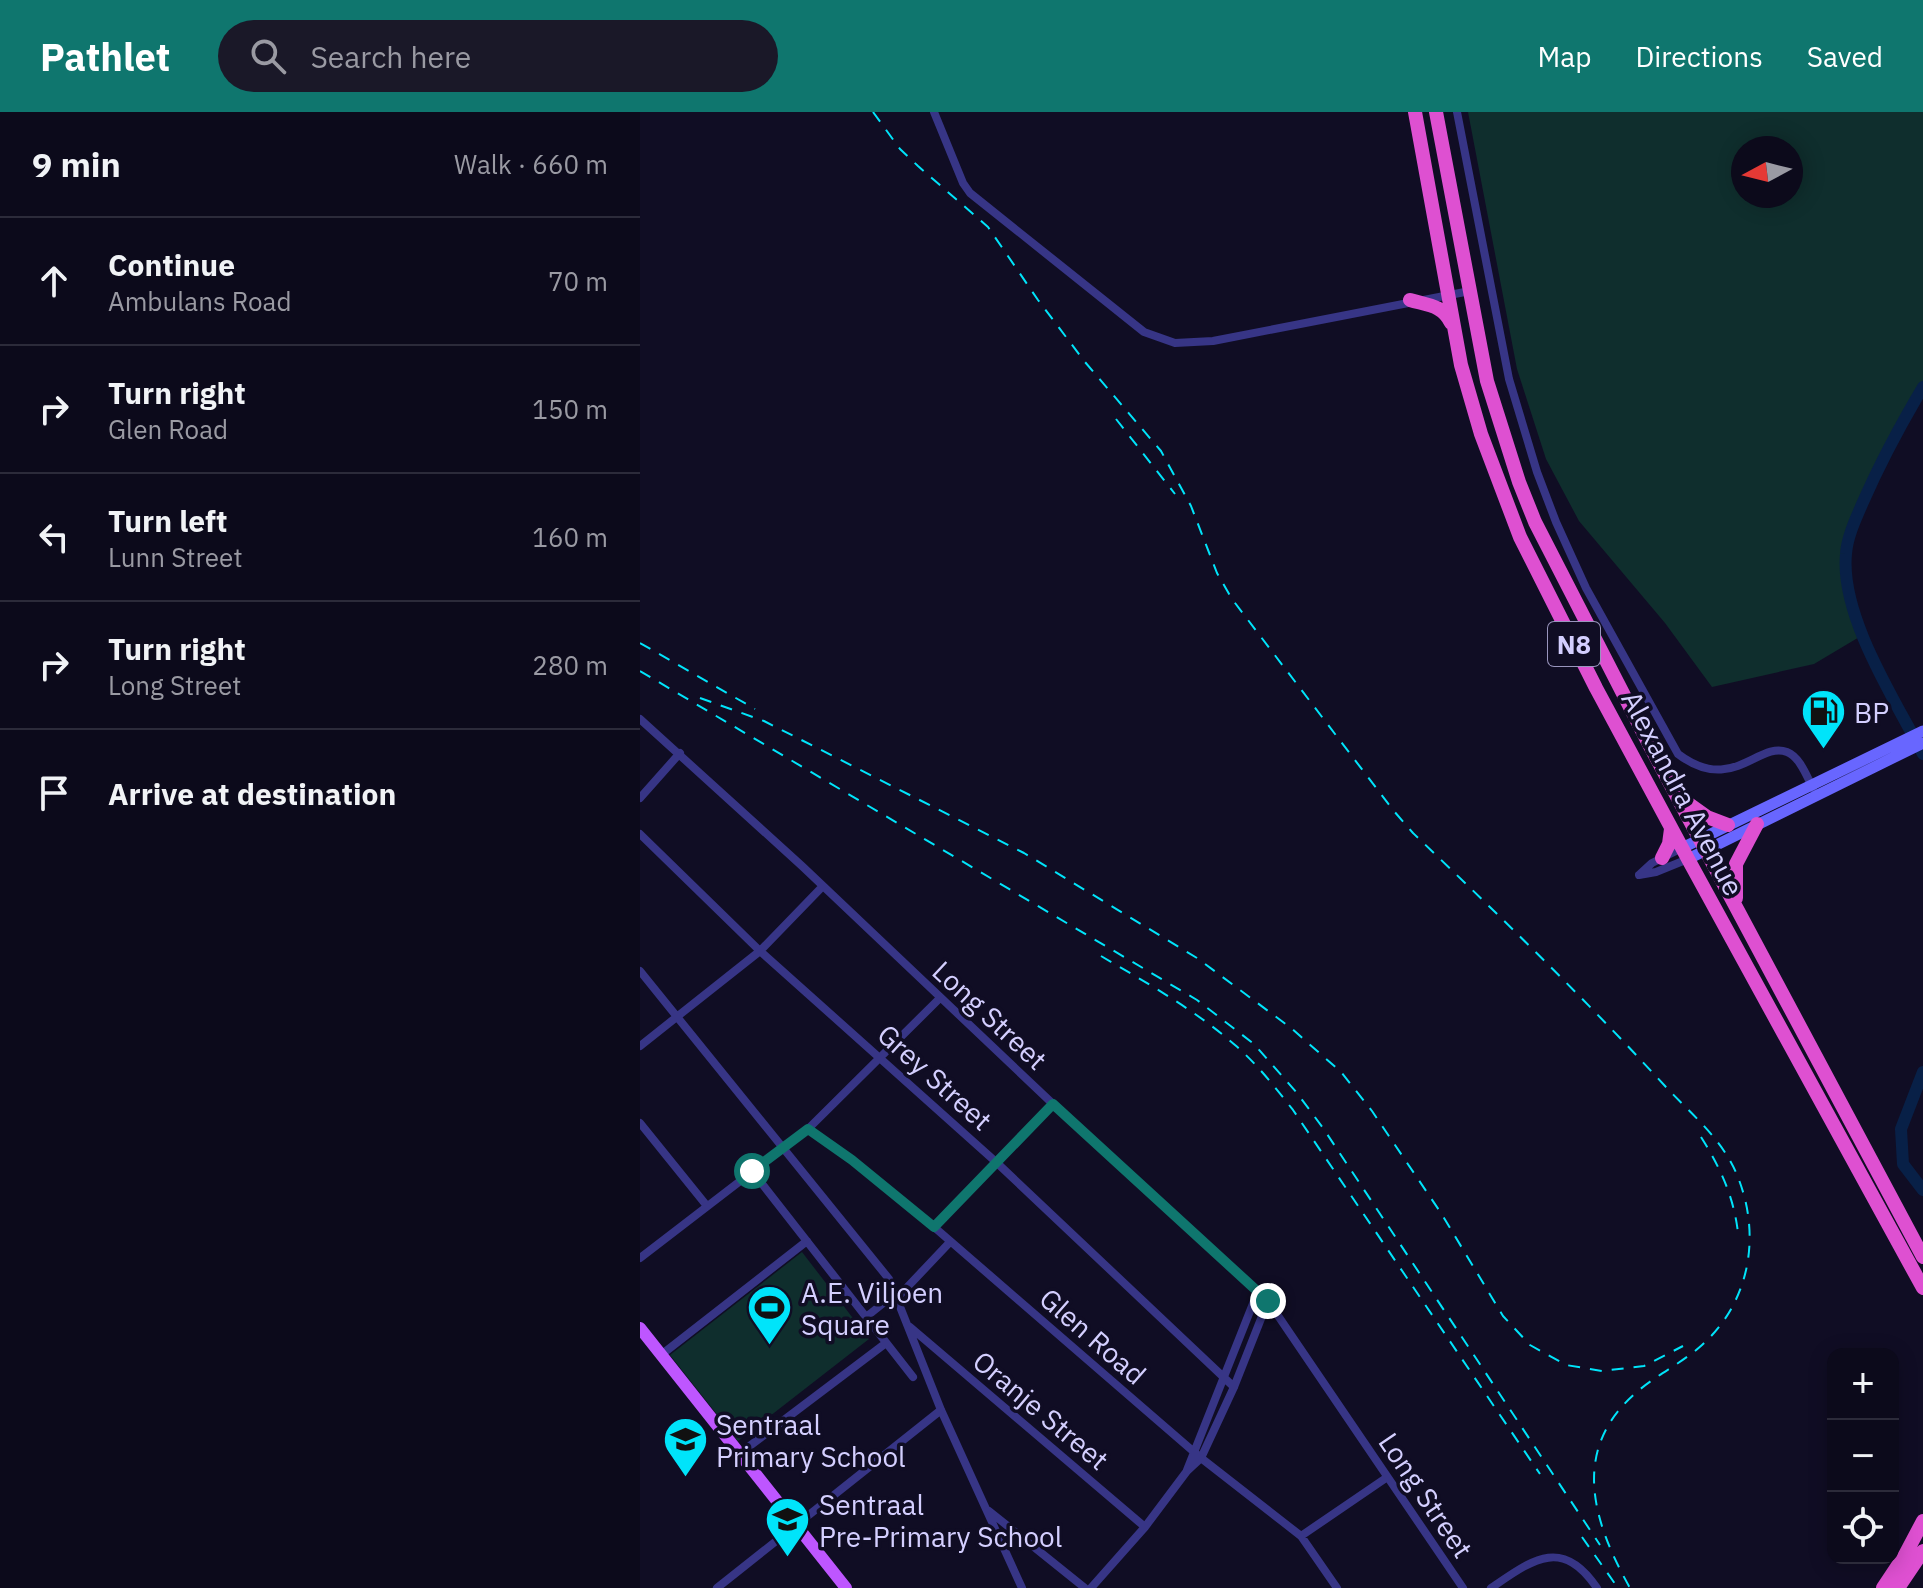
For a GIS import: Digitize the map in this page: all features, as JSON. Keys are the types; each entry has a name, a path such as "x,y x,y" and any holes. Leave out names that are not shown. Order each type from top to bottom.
{"highway":[{"name":"Alexandra Avenue","path":"1415,112 1461,365 1481,434 1520,537 1596,688 1923,1288"},
{"name":"Alexandra Avenue","path":"1436,112 1487,381 1535,522 1670,783 1923,1257"},
{"path":"1410,300 1439,308 1448,317 1454,331"},
{"path":"1481,434 1501,425"},
{"path":"1670,783 1696,811 1728,825"},
{"path":"1737,905 1736,864 1757,824"},
{"path":"1662,858 1669,844 1671,826"},
{"path":"1883,1588 1923,1521"},
{"path":"1898,1588 1923,1551"}],"main road":[{"path":"1685,853 1757,824 1814,791 1902,747 1923,731"},
{"path":"1902,747 1923,743"},
{"path":"1705,844 1728,825 1814,791"},
{"path":"640,1328 846,1588"}],"street":[{"path":"934,112 970,193 1129,322 1159,339 1186,344 1213,341 1410,300 1470,291"},
{"path":"1457,112 1509,379 1556,522 1586,588 1678,754 1697,766 1717,770 1738,767 1774,751 1785,751 1798,762 1814,791"},
{"name":"Long Street","path":"640,719 1268,1301 1463,1588"},
{"path":"640,798 680,753"},
{"name":"Grey Street","path":"640,834 760,951 996,1162 1234,1387"},
{"path":"1685,853 1656,872 1639,875 1662,858 1685,853"},
{"path":"640,1046 760,951 822,887"},
{"path":"640,971 889,1279 941,1410 1022,1588"},
{"path":"640,1258 808,1129 940,998"},
{"path":"934,1227 1053,1104"},
{"path":"640,1123 707,1206"},
{"name":"Glen Road","path":"808,1129 852,1160 934,1227 1201,1458 1301,1536 1337,1588"},
{"path":"752,1171 913,1377"},
{"path":"661,1355 807,1241"},
{"path":"866,1317 896,1295 950,1242"},
{"path":"1187,1471 1258,1291"},
{"path":"989,1510 1088,1588 1145,1527 1187,1471 1201,1458 1234,1387 1268,1301"},
{"name":"Oranje Street","path":"909,1327 1145,1527"},
{"path":"739,1454 886,1343"},
{"path":"717,1588 941,1410"},
{"path":"1301,1536 1386,1478"},
{"path":"1491,1588 1533,1561 1555,1557 1582,1568 1597,1588"}],"green space":[{"path":"1468,112 1923,112 1923,387 1886,449 1855,521 1846,554 1848,588 1861,636 1814,664 1712,687 1665,623 1579,521 1546,459 1517,369"},
{"name":"A.E. Viljoen Square","path":"802,1252 869,1339 738,1441 670,1355"}],"waterway":[{"path":"1923,387 1870,487 1852,528 1846,554 1846,578 1860,630 1923,754"},
{"path":"1923,1072 1901,1129 1903,1164 1923,1190"}],"railway":[{"path":"873,112 900,149 988,227 1085,362 1161,451 1191,506 1217,573 1232,599 1393,810 1697,1118 1733,1166 1746,1202 1749,1247 1740,1290 1731,1310 1702,1345 1638,1391 1616,1413 1602,1437 1595,1461 1594,1486 1598,1512 1606,1538 1630,1588"},
{"path":"1116,419 1175,494"},
{"path":"640,643 755,709"},
{"path":"640,671 1197,1000 1254,1044 1323,1128 1600,1545"},
{"path":"700,698 764,721 1024,853 1197,958 1291,1028 1341,1072 1372,1111 1441,1213 1503,1316 1530,1345 1566,1365 1602,1371 1644,1366 1683,1346"},
{"path":"1101,956 1204,1020 1266,1076 1293,1110 1540,1474"},
{"path":"1701,1137 1725,1183 1738,1233"},
{"path":"1582,1537 1618,1588"}],"place":[{"name":"BP","path":"1823,751"},
{"name":"A.E. Viljoen Square","path":"770,1347"},
{"name":"Sentraal Primary School","path":"685,1479"},
{"name":"Sentraal Pre-Primary School","path":"788,1559"}],"route":[{"path":"752,1171 808,1129 852,1160 934,1227 1053,1104 1268,1301"}]}
